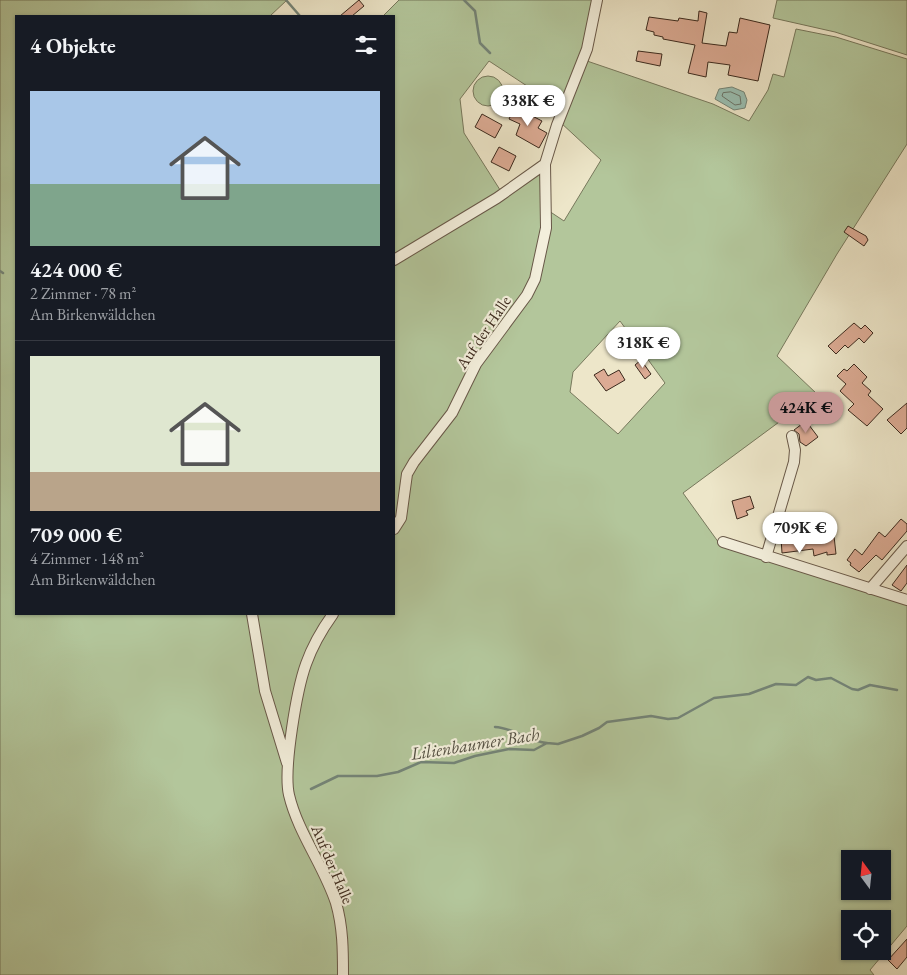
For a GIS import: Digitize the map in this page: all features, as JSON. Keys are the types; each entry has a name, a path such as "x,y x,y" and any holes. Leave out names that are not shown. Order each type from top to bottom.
{"street":[{"name":"Auf der Halle","path":"395,527 401,518 407,474 452,413 476,364 527,295 536,279 546,228 545,164 557,124 584,57 597,0"},
{"path":"395,259 498,198 545,164"},
{"path":"766,557 794,462 795,450 792,436"},
{"path":"722,542 907,600"},
{"path":"870,589 907,546"},
{"name":"Auf der Halle","path":"252,615 265,691 288,766"},
{"name":"Auf der Halle","path":"332,615 306,663 297,701 288,766 288,793 294,812 335,902 343,951 343,975"}],"green space":[{"path":"0,0 287,0 271,15 15,15 15,615 395,615 395,262 535,174 541,175 544,201 534,284 549,211 564,221 601,160 560,122 587,61 713,104 749,121 768,90 773,74 784,77 796,29 836,37 907,59 907,144 837,254 777,356 817,394 683,493 719,543 907,603 907,926 891,945 891,910 841,910 841,960 878,960 870,970 874,975 0,975","holes":["620,321 665,383 618,434 570,392 573,372"]},
{"path":"399,0 596,0 592,18 562,109 489,61 460,99 464,133 502,193 395,256 395,15 384,15"},
{"path":"777,0 907,0 907,55 835,32 773,18"},
{"path":"488,76 498,81 503,91 498,101 488,106 478,101 473,91 478,81"}],"water":[{"path":"732,87 744,92 747,100 745,108 734,110 715,99 719,89"}],"building":[{"path":"359,0 364,6 353,15 341,15"},
{"path":"699,11 707,13 702,43 726,46 729,32 737,33 740,18 770,25 758,81 728,75 730,65 708,62 706,77 688,73 695,45 663,39 663,37 654,35 654,32 646,30 649,17 678,21 679,18 698,21"},
{"path":"638,51 662,54 660,66 636,61"},
{"path":"515,107 542,121 538,128 547,133 539,148 516,135 520,124 509,119"},
{"path":"482,114 502,125 495,138 475,127"},
{"path":"499,147 516,156 509,171 491,162"},
{"path":"848,226 866,236 868,240 864,246 844,232"},
{"path":"854,323 861,329 865,325 873,333 864,343 859,338 848,348 845,345 836,354 828,346"},
{"path":"641,360 651,374 645,379 635,365"},
{"path":"854,364 867,377 862,383 871,391 868,395 883,409 867,426 848,410 854,404 840,391 846,384 837,376 844,369 847,371"},
{"path":"604,369 608,376 619,370 625,380 606,391 594,375"},
{"path":"907,403 907,428 901,434 887,420"},
{"path":"806,421 818,437 806,446 800,442 799,434 794,430"},
{"path":"750,496 754,508 746,511 748,515 737,519 732,501"},
{"path":"901,519 907,524 907,531 882,560 876,555 859,572 850,565 851,563 847,560 855,549 862,555 879,532 885,537"},
{"path":"803,534 803,539 834,536 836,554 827,555 827,552 814,556 813,549 782,553 781,538"},
{"path":"907,565 907,583 901,591 892,585"},
{"path":"907,939 907,957 897,969 888,960 891,960 891,957"}],"waterway":[{"path":"286,0 299,15"},
{"path":"464,0 475,11 480,43 490,53"},
{"name":"Lilienbaumer Bach","path":"311,789 338,776 377,776 398,772 421,762 454,763 475,756 509,749 534,750 547,743 558,744 582,736 607,722 651,716 668,719 678,718 714,698 749,694 776,684 796,685 808,677 816,680 831,678 852,689 858,690 870,685 897,690"},
{"path":"495,727 547,743"}]}
